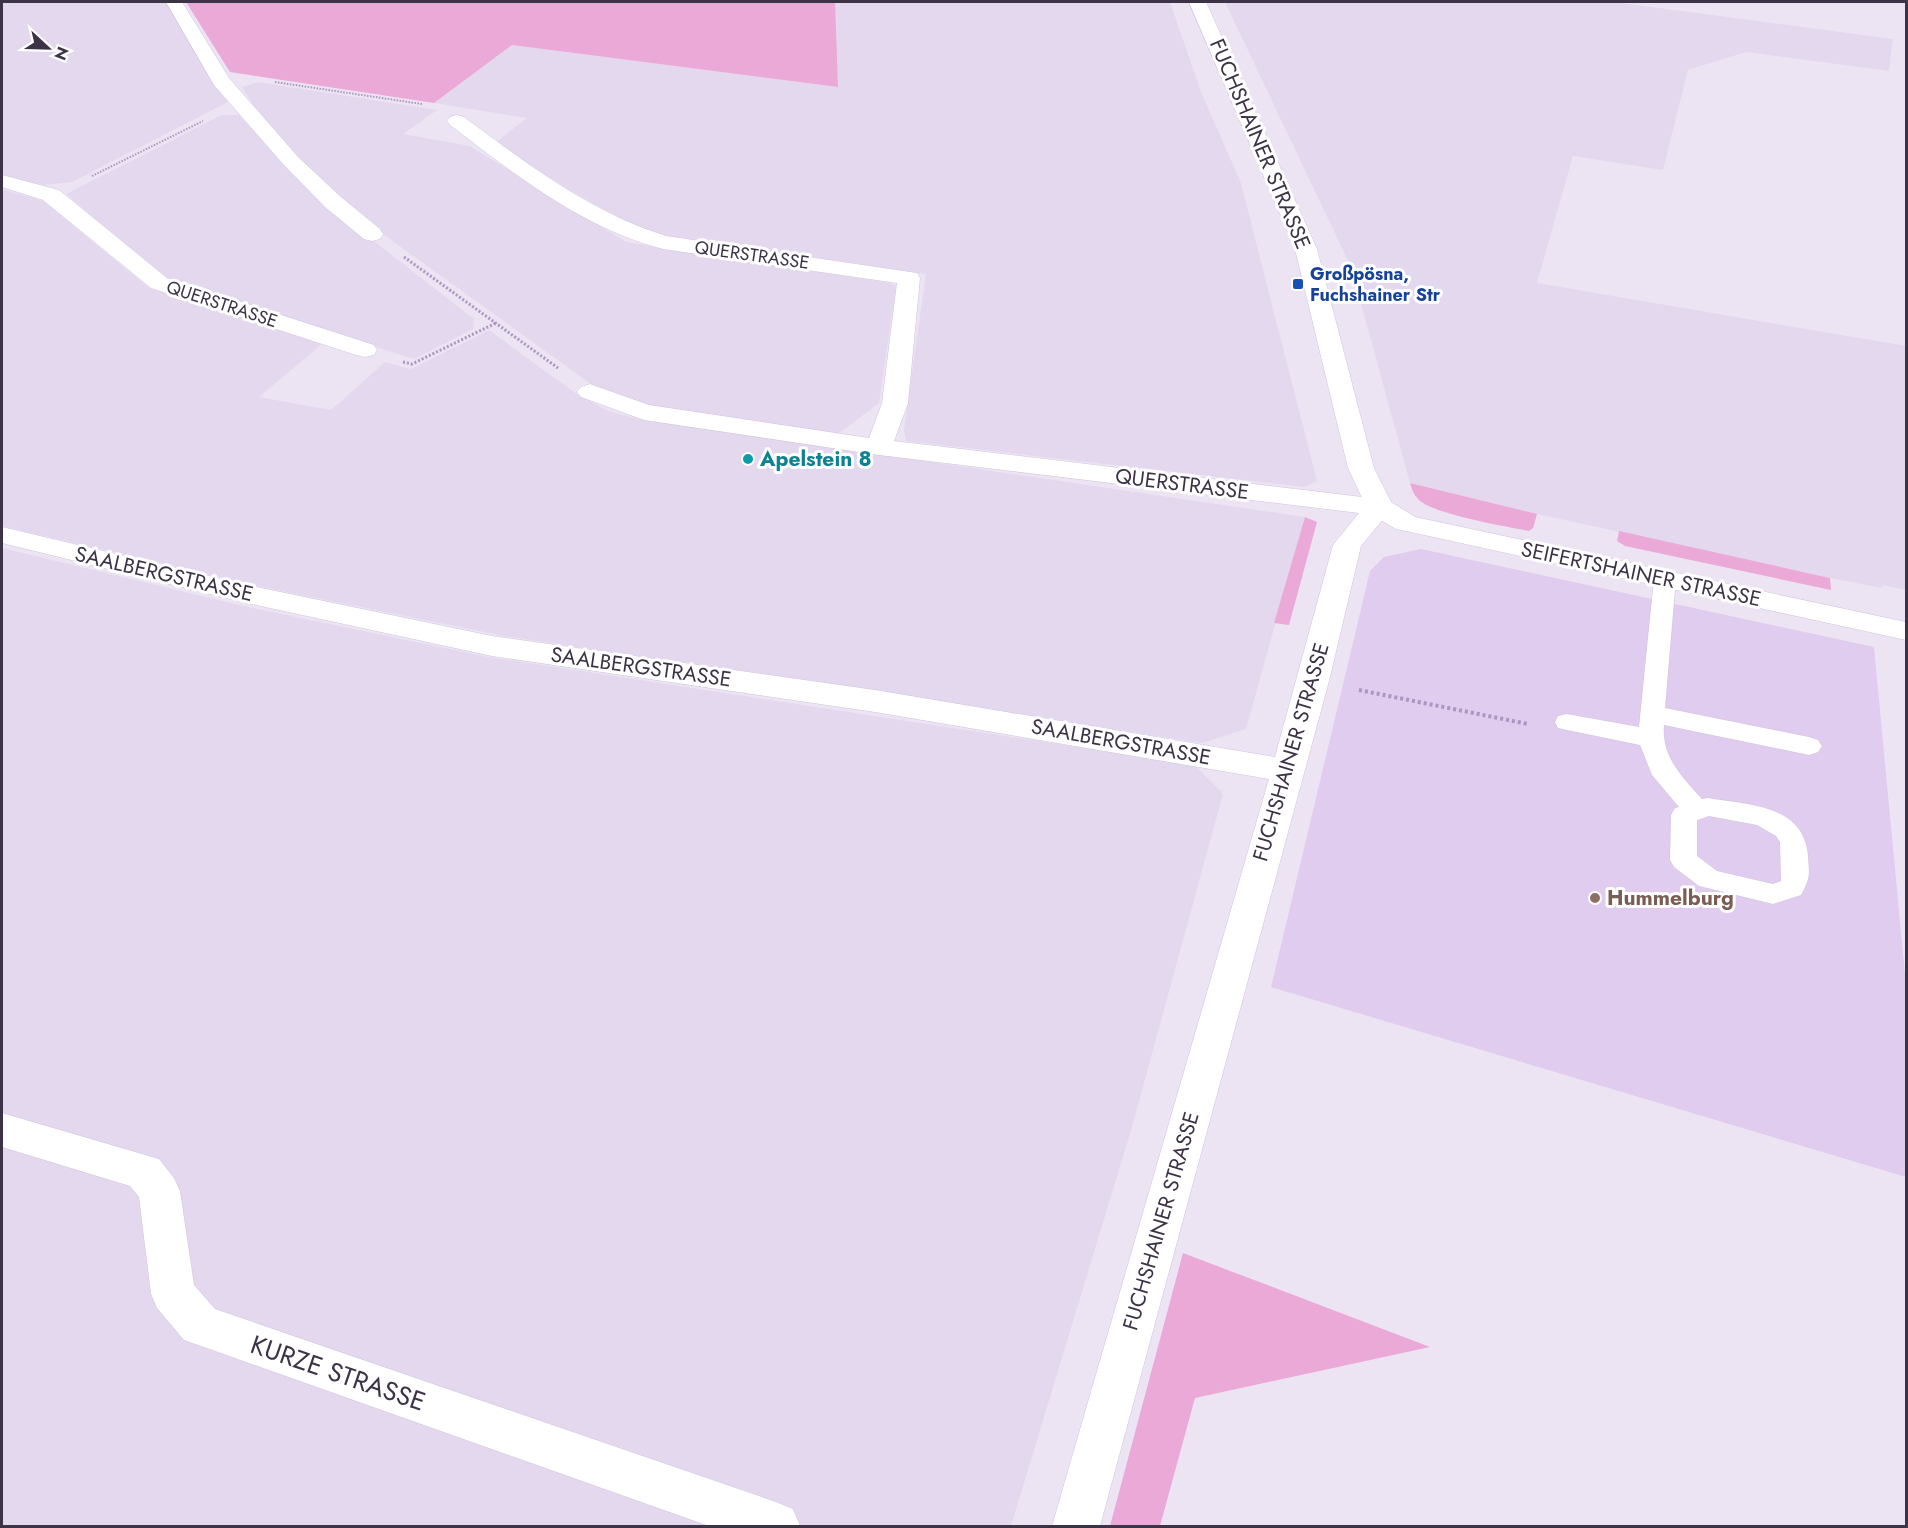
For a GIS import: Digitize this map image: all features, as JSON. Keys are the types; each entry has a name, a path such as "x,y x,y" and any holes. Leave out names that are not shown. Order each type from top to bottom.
{"street":[{"path":"174,2 221,81 291,161 333,202 372,234"},
{"name":"FUCHSHAINER STRASSE","path":"1076,1527 1313,681 1347,545 1379,507 1360,468 1306,249 1197,2"},
{"name":"QUERSTRASSE","path":"457,121 497,152 561,194 636,236 909,279 895,403 879,447"},
{"name":"QUERSTRASSE","path":"2,181 51,195 159,283 365,350"},
{"name":"QUERSTRASSE","path":"590,392 644,412 879,447 1379,507"},
{"name":"SEIFERTSHAINER STRASSE","path":"1379,507 1406,523 1906,631"},
{"name":"SAALBERGSTRASSE","path":"2,535 247,594 492,646 886,702 1286,771"},
{"name":"KURZE STRASSE","path":"3,1133 144,1172 159,1191 173,1294 200,1325 776,1527"}],"lane":[{"path":"1665,578 1652,726 1661,769 1695,809"},
{"path":"1567,722 1652,726 1809,746"}],"path":[{"path":"221,81 257,79 442,107 457,121"},
{"path":"51,195 242,103"},
{"path":"372,234 590,392"},
{"path":"365,350 412,364 496,323"},
{"path":"1313,681 1544,728 1567,722"}],"shaded area":[{"path":"2,2 166,2 228,102 72,182 44,185 2,175"},
{"path":"186,2 835,2 838,87 512,45 434,103 230,72"},
{"path":"835,2 1170,2 1201,92 1241,183 1317,481 1305,487 906,441 904,430 926,274 664,235 624,221 495,143 527,118 434,103 512,45 837,87"},
{"path":"1225,2 1614,2 1893,39 1889,71 1746,52 1688,70 1663,170 1573,156 1537,283 1906,346 1906,590 1830,578 1537,514 1410,483 1351,267"},
{"path":"258,82 437,110 403,134 470,146 626,242 890,283 896,286 879,403 838,434 647,405 598,389 337,201 258,113 242,87"},
{"path":"222,115 239,115 282,162 325,203 474,319 473,329 414,359 167,279 66,194"},
{"path":"2,189 43,201 149,288 322,344 259,397 331,410 385,362 411,369 489,330 578,395 608,411 638,419 1305,517 1246,729 1202,743 504,636 257,586 2,526"},
{"path":"1410,483 1537,514 1533,528 1529,531 1440,510 1419,500"},
{"path":"1305,517 1317,522 1289,625 1274,623"},
{"path":"1619,531 1830,578 1831,590 1625,546 1617,541"},
{"path":"2,548 239,605 483,656 1195,765 1223,794 1132,1127 1011,1526 2,1526"},
{"name":"Hummelburg","path":"1421,549 1874,647 1906,985 1906,1177 1271,987 1370,571 1384,557"},
{"path":"1183,1253 1430,1347 1195,1398 1160,1526 1110,1526"}],"place":[{"name":"Großpösna, Fuchshainer Str","path":"1298,284"},
{"name":"Apelstein 8","path":"748,459"},
{"name":"Hummelburg","path":"1595,898"}]}
